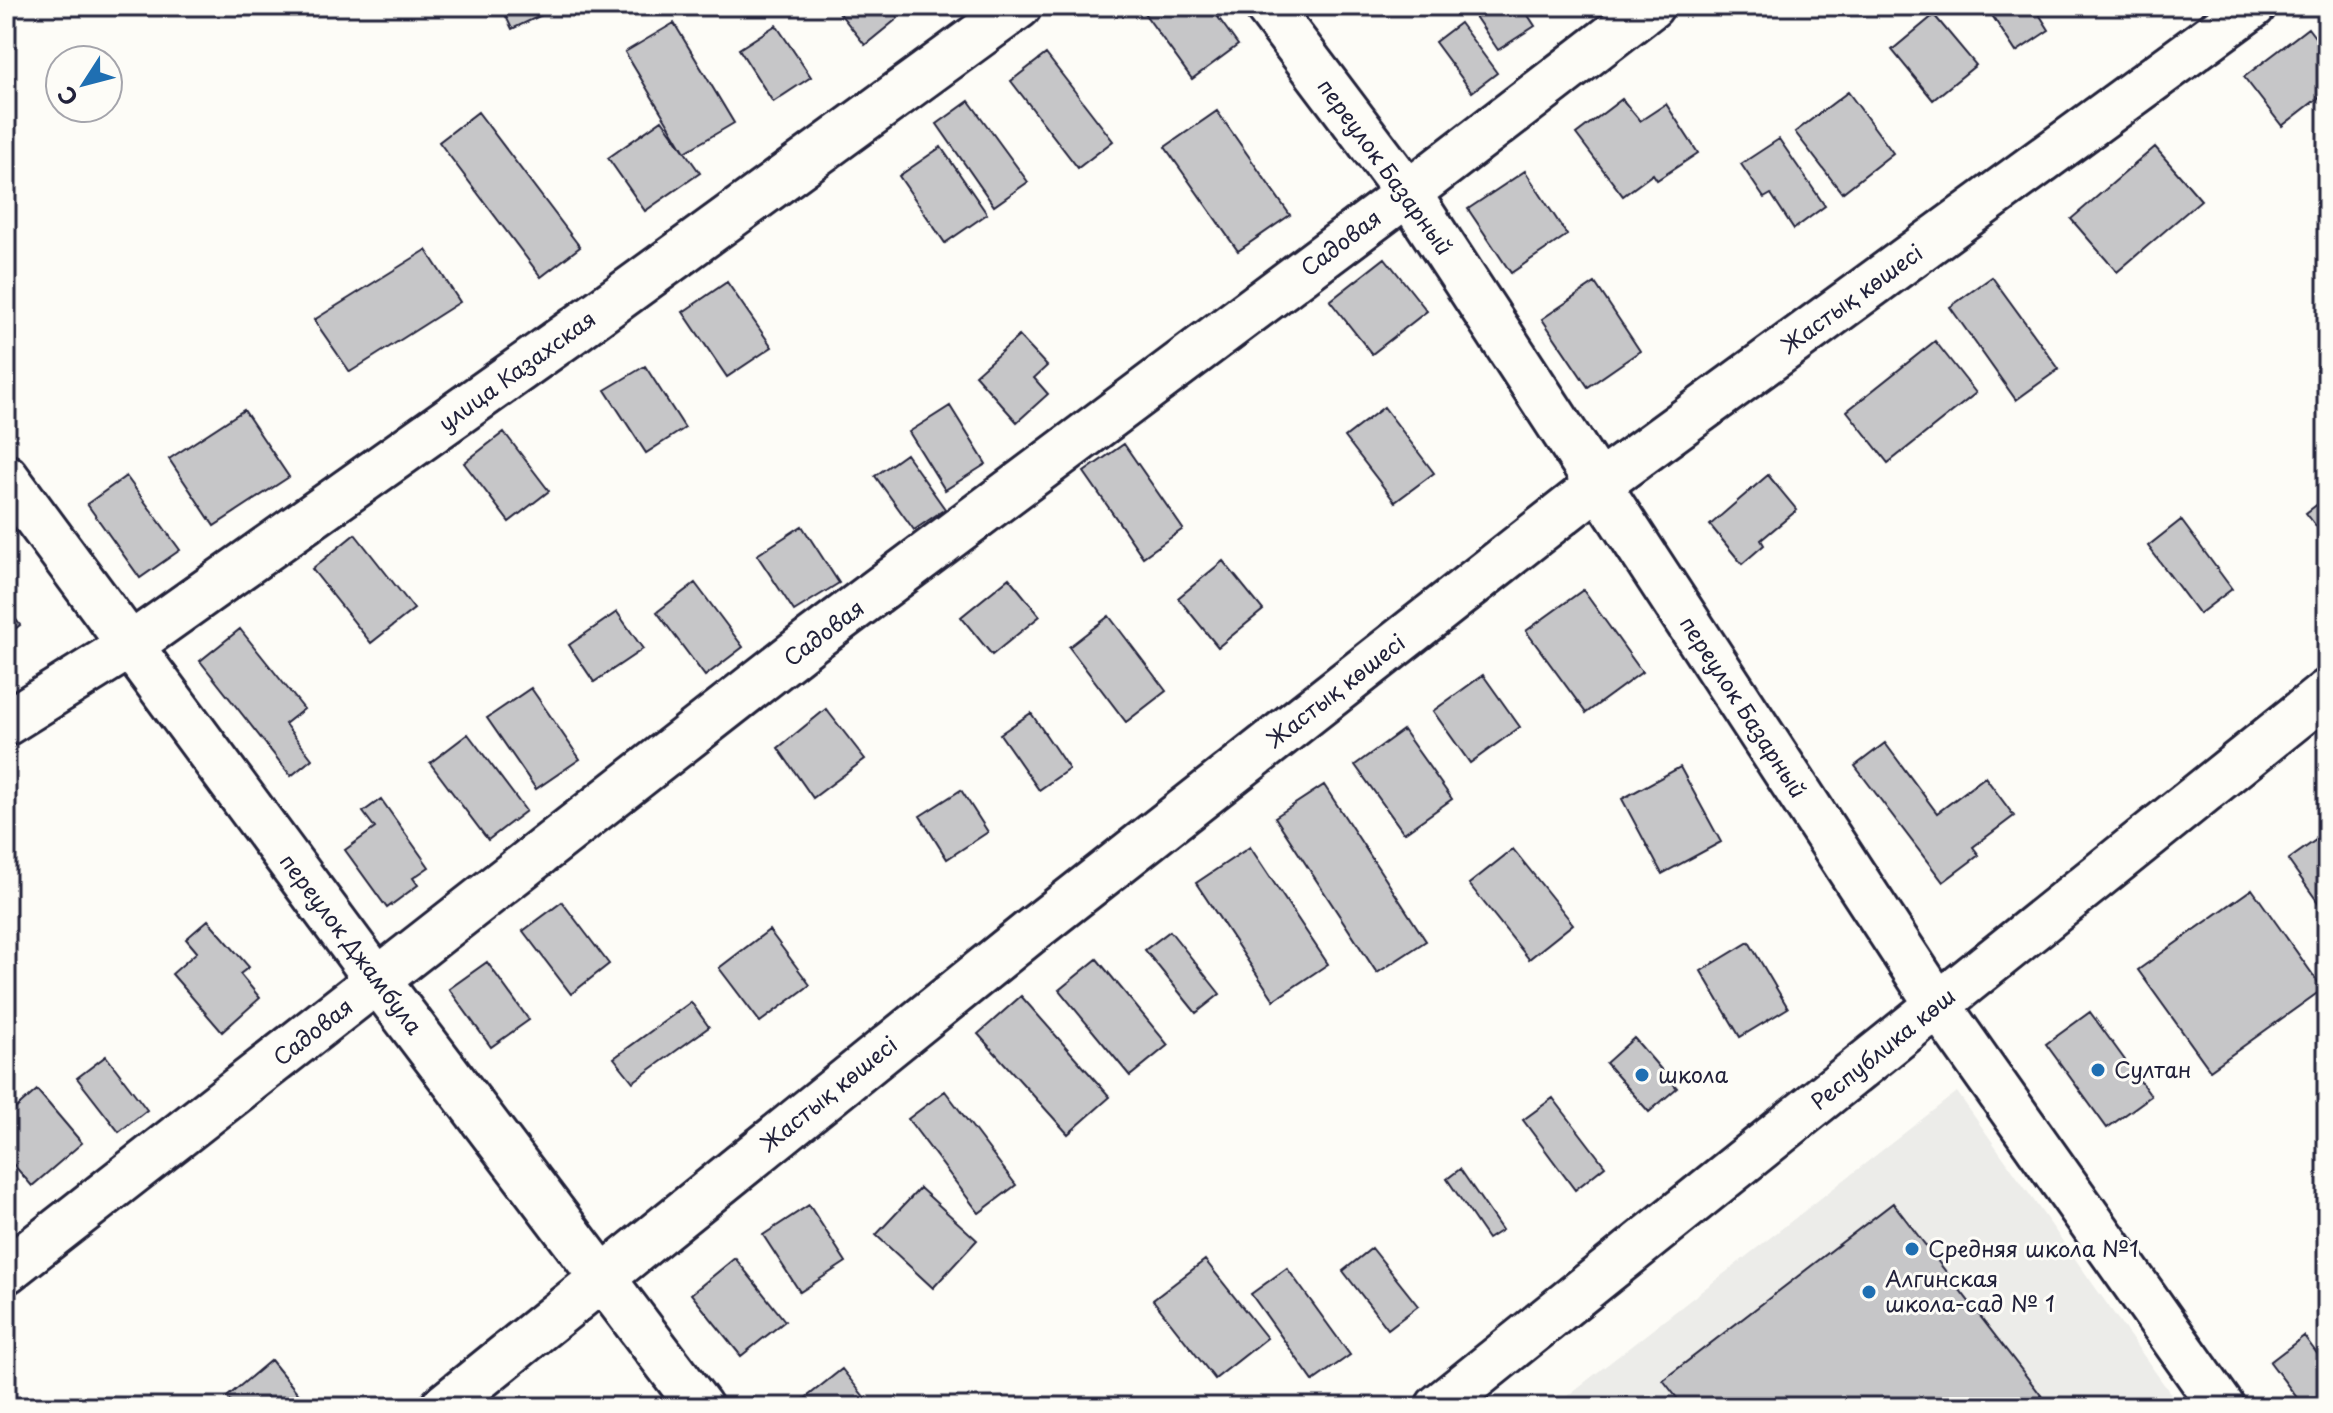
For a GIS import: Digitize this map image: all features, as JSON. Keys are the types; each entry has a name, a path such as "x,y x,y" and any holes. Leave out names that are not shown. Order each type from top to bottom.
{"street":[{"name":"улица Казахская","path":"6,723 131,645 572,332 1019,6"},
{"name":"переулок Базарный","path":"1267,6 1408,193 1938,1005 2222,1407"},
{"name":"Садовая","path":"6,1271 808,643 1408,193 1651,6"},
{"name":"Жастық көшесі","path":"443,1407 1048,918 1598,485 2253,6"},
{"name":"переулок Джамбула","path":"6,477 378,981 700,1407"},
{"name":"Республика көш","path":"1438,1407 2327,692"}],"shaded area":[{"name":"Средняя школа №1","path":"1957,1092 2180,1407 1553,1407"}],"building":[{"path":"501,6 539,6 544,14 512,29"},
{"path":"834,6 889,6 898,18 865,45"},
{"path":"1139,6 1210,6 1238,45 1192,79"},
{"path":"1468,6 1522,6 1535,26 1498,50"},
{"path":"1986,6 2034,6 2049,30 2016,52"},
{"path":"1934,15 1976,65 1933,100 1892,50"},
{"path":"674,23 734,123 685,152 625,52"},
{"path":"1460,23 1497,73 1472,92 1435,42"},
{"path":"776,25 811,77 773,102 739,49"},
{"path":"2308,28 2327,53 2327,91 2282,126 2244,77"},
{"path":"1046,54 1113,141 1078,168 1011,81"},
{"path":"1848,92 1893,153 1842,193 1795,132"},
{"path":"1622,99 1640,121 1666,104 1698,153 1657,180 1653,174 1623,196 1576,134"},
{"path":"969,101 1028,182 994,206 937,124"},
{"path":"1217,111 1290,215 1238,251 1165,147"},
{"path":"478,112 580,247 541,277 439,142"},
{"path":"662,120 700,173 645,211 608,158"},
{"path":"1779,139 1825,206 1794,229 1771,194 1764,198 1741,164"},
{"path":"941,147 987,214 945,243 899,176"},
{"path":"2155,147 2201,200 2117,272 2071,219"},
{"path":"1525,171 1567,235 1511,273 1468,209"},
{"path":"426,250 460,302 350,372 314,320"},
{"path":"1385,258 1427,311 1372,354 1330,301"},
{"path":"1992,277 2059,369 2016,400 1950,307"},
{"path":"727,282 772,347 727,377 683,312"},
{"path":"1595,283 1640,351 1588,387 1542,319"},
{"path":"1019,336 1047,366 1034,378 1048,394 1017,422 975,375"},
{"path":"1935,341 1976,393 1888,463 1847,411"},
{"path":"645,366 685,428 646,453 605,390"},
{"path":"950,406 986,464 945,490 909,432"},
{"path":"1384,407 1434,473 1395,502 1345,437"},
{"path":"244,410 289,477 214,526 169,459"},
{"path":"504,432 549,491 509,522 464,463"},
{"path":"1124,444 1183,529 1143,557 1084,472"},
{"path":"906,454 945,509 914,530 875,476"},
{"path":"1768,475 1797,510 1761,540 1764,545 1742,564 1710,525"},
{"path":"126,476 180,550 140,578 87,504"},
{"path":"2327,497 2327,540 2306,513"},
{"path":"2181,520 2232,589 2199,614 2148,546"},
{"path":"802,526 839,583 794,611 757,555"},
{"path":"355,534 414,609 371,643 312,569"},
{"path":"1223,561 1263,610 1218,647 1178,598"},
{"path":"1009,578 1040,616 992,655 961,617"},
{"path":"695,583 743,647 705,676 657,612"},
{"path":"1583,590 1642,672 1586,713 1526,631"},
{"path":"6,606 20,625 6,636"},
{"path":"617,612 643,649 594,682 569,645"},
{"path":"1109,616 1166,691 1126,722 1069,647"},
{"path":"240,629 304,709 285,724 312,759 291,776 200,661"},
{"path":"1483,675 1520,727 1470,763 1433,711"},
{"path":"531,688 580,759 536,789 487,718"},
{"path":"826,709 865,759 813,798 778,748"},
{"path":"1031,713 1069,769 1039,790 1000,734"},
{"path":"1403,730 1452,799 1404,833 1355,765"},
{"path":"468,734 526,811 488,840 430,763"},
{"path":"1885,743 1937,813 1985,777 2014,816 1973,847 1979,855 1943,882 1855,766"},
{"path":"1680,767 1721,842 1662,874 1622,799"},
{"path":"1324,785 1426,941 1377,973 1275,817"},
{"path":"961,790 988,832 947,859 920,816"},
{"path":"381,799 429,867 413,878 418,885 387,908 345,850 375,828 363,812"},
{"path":"2327,832 2327,915 2288,860"},
{"path":"1250,847 1328,964 1274,1000 1196,883"},
{"path":"1513,849 1573,924 1529,959 1469,884"},
{"path":"2252,889 2323,989 2210,1070 2138,970"},
{"path":"562,902 609,964 571,994 523,931"},
{"path":"208,920 249,967 240,974 260,998 222,1032 172,974 197,952 186,939"},
{"path":"769,930 810,985 760,1022 719,968"},
{"path":"1170,931 1220,994 1196,1013 1145,950"},
{"path":"1749,942 1788,1008 1740,1037 1701,971"},
{"path":"1097,959 1168,1045 1130,1076 1059,990"},
{"path":"487,962 529,1020 491,1047 449,989"},
{"path":"1021,996 1110,1097 1068,1134 978,1034"},
{"path":"691,1002 709,1027 633,1082 614,1058"},
{"name":"Султан","path":"2090,1012 2151,1096 2107,1128 2046,1044"},
{"name":"школа","path":"1634,1038 1677,1088 1649,1112 1606,1063"},
{"path":"106,1056 147,1110 119,1132 77,1078"},
{"path":"37,1090 82,1143 32,1186 6,1156 6,1117"},
{"path":"945,1091 1016,1185 979,1213 908,1119"},
{"path":"1553,1098 1605,1166 1575,1190 1523,1120"},
{"path":"1460,1169 1502,1230 1488,1239 1447,1179"},
{"path":"920,1188 977,1240 933,1288 876,1235"},
{"name":"Алгинская школа-сад № 1","path":"1893,1203 2050,1407 1684,1407 1663,1380"},
{"path":"809,1205 846,1262 800,1292 763,1235"},
{"path":"1372,1248 1418,1306 1388,1329 1343,1271"},
{"path":"735,1258 785,1321 741,1356 691,1294"},
{"path":"1205,1260 1267,1338 1215,1379 1153,1300"},
{"path":"1287,1268 1350,1355 1313,1381 1251,1294"},
{"path":"2304,1336 2327,1367 2327,1407 2304,1407 2270,1362"},
{"path":"271,1360 309,1407 235,1407 227,1397"},
{"path":"842,1369 872,1407 800,1407 798,1404"},
{"path":"6,1387 23,1407 6,1407"}],"place":[{"name":"Султан","path":"2098,1070"},
{"name":"школа","path":"1642,1075"},
{"name":"Средняя школа №1","path":"1912,1249"},
{"name":"Алгинская школа-сад № 1","path":"1869,1292"}]}
